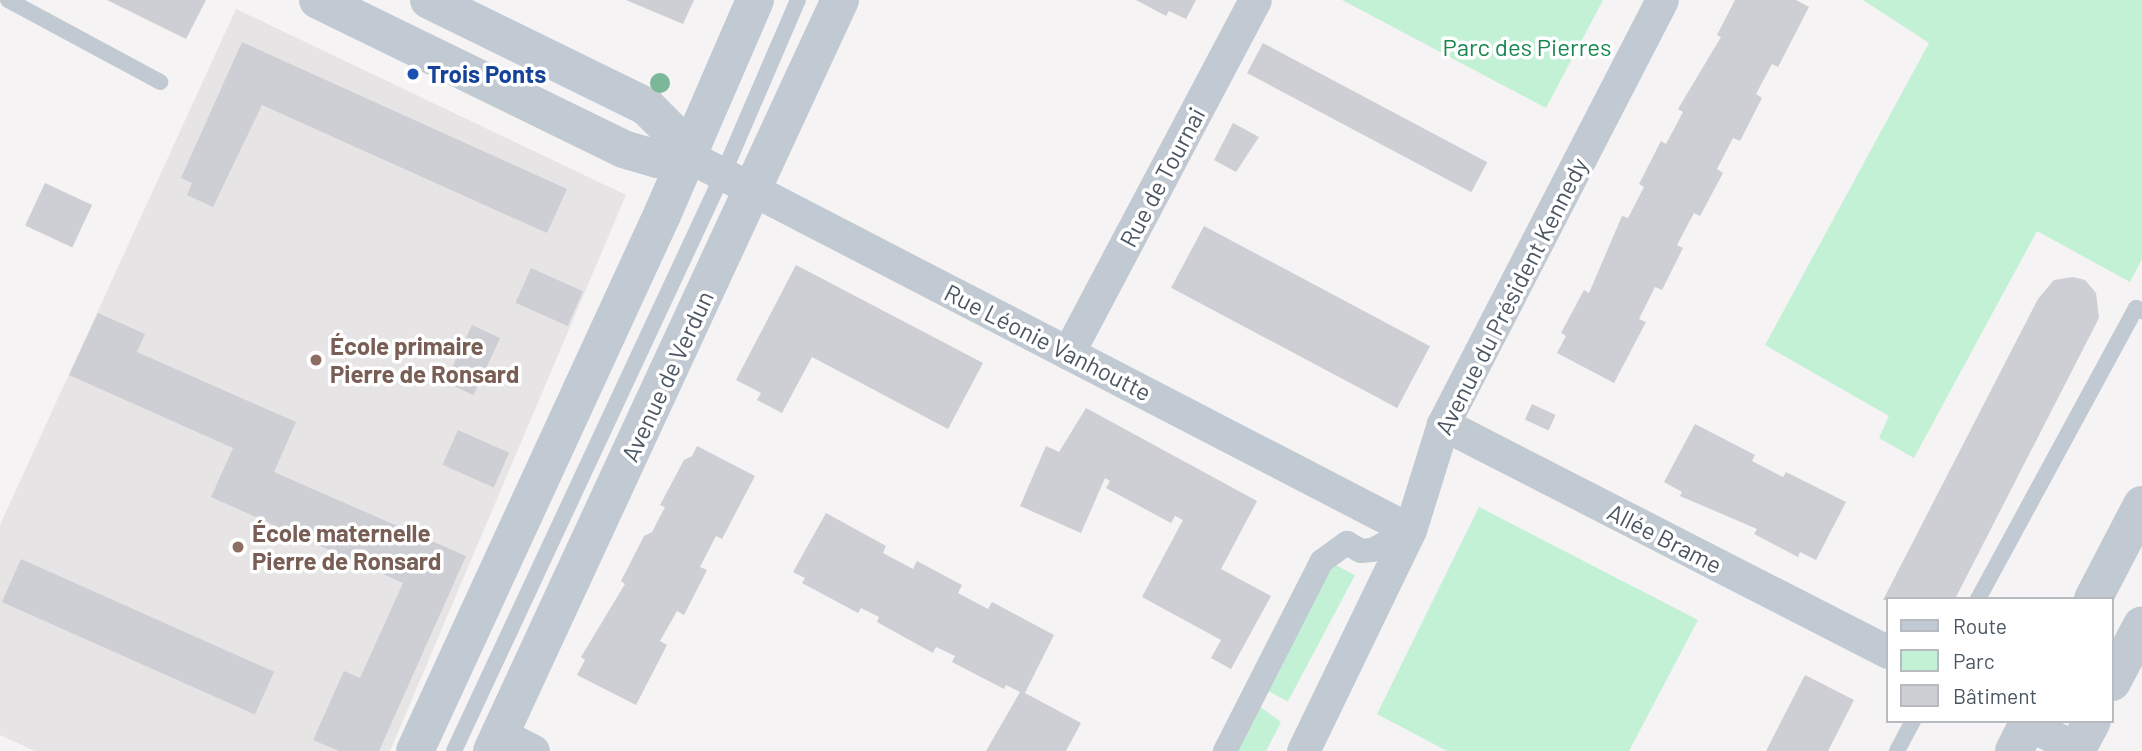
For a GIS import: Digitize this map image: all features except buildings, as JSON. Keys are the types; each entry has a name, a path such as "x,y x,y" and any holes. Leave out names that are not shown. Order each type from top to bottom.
{"street":[{"path":"318,0 623,149 658,159 686,155"},
{"path":"415,751 755,0"},
{"name":"Avenue de Verdun","path":"508,745 738,181 840,0"},
{"name":"Rue de Tournai","path":"1068,353 1255,0"},
{"name":"Avenue du Président Kennedy","path":"1303,751 1409,530 1443,424 1662,0"},
{"path":"453,5 647,107 671,131 686,155"},
{"name":"Rue Léonie Vanhoutte","path":"686,155 1409,530"},
{"name":"Allée Brame","path":"1443,424 1886,651"},
{"path":"2094,597 2142,505"},
{"path":"1225,751 1322,561 1347,543 1361,551 1373,550 1409,530"},
{"path":"2114,678 2142,625"},
{"path":"2023,729 2082,740"}],"lane":[{"path":"8,0 160,82"},
{"path":"454,751 738,181 798,0"},
{"path":"1979,597 2136,308 2142,311"},
{"path":"1897,751 1912,723"}],"shaded area":[{"name":"École primaire Pierre de Ronsard","path":"236,9 626,195 390,751 35,751 0,735 0,525"}],"green space":[{"name":"Parc des Pierres","path":"1342,0 1603,0 1546,108"},
{"path":"1863,0 2142,0 2142,259 2130,282 2037,231 1914,458 1879,438 1889,416 1765,345 1929,43"},
{"path":"1479,507 1698,620 1629,751 1447,751 1377,714"},
{"path":"1332,563 1355,575 1288,701 1265,689"},
{"path":"1259,706 1281,722 1266,751 1235,751"}],"place":[{"name":"Trois Ponts","path":"413,74"},
{"name":"École primaire Pierre de Ronsard","path":"316,360"},
{"name":"École maternelle Pierre de Ronsard","path":"238,547"}]}
